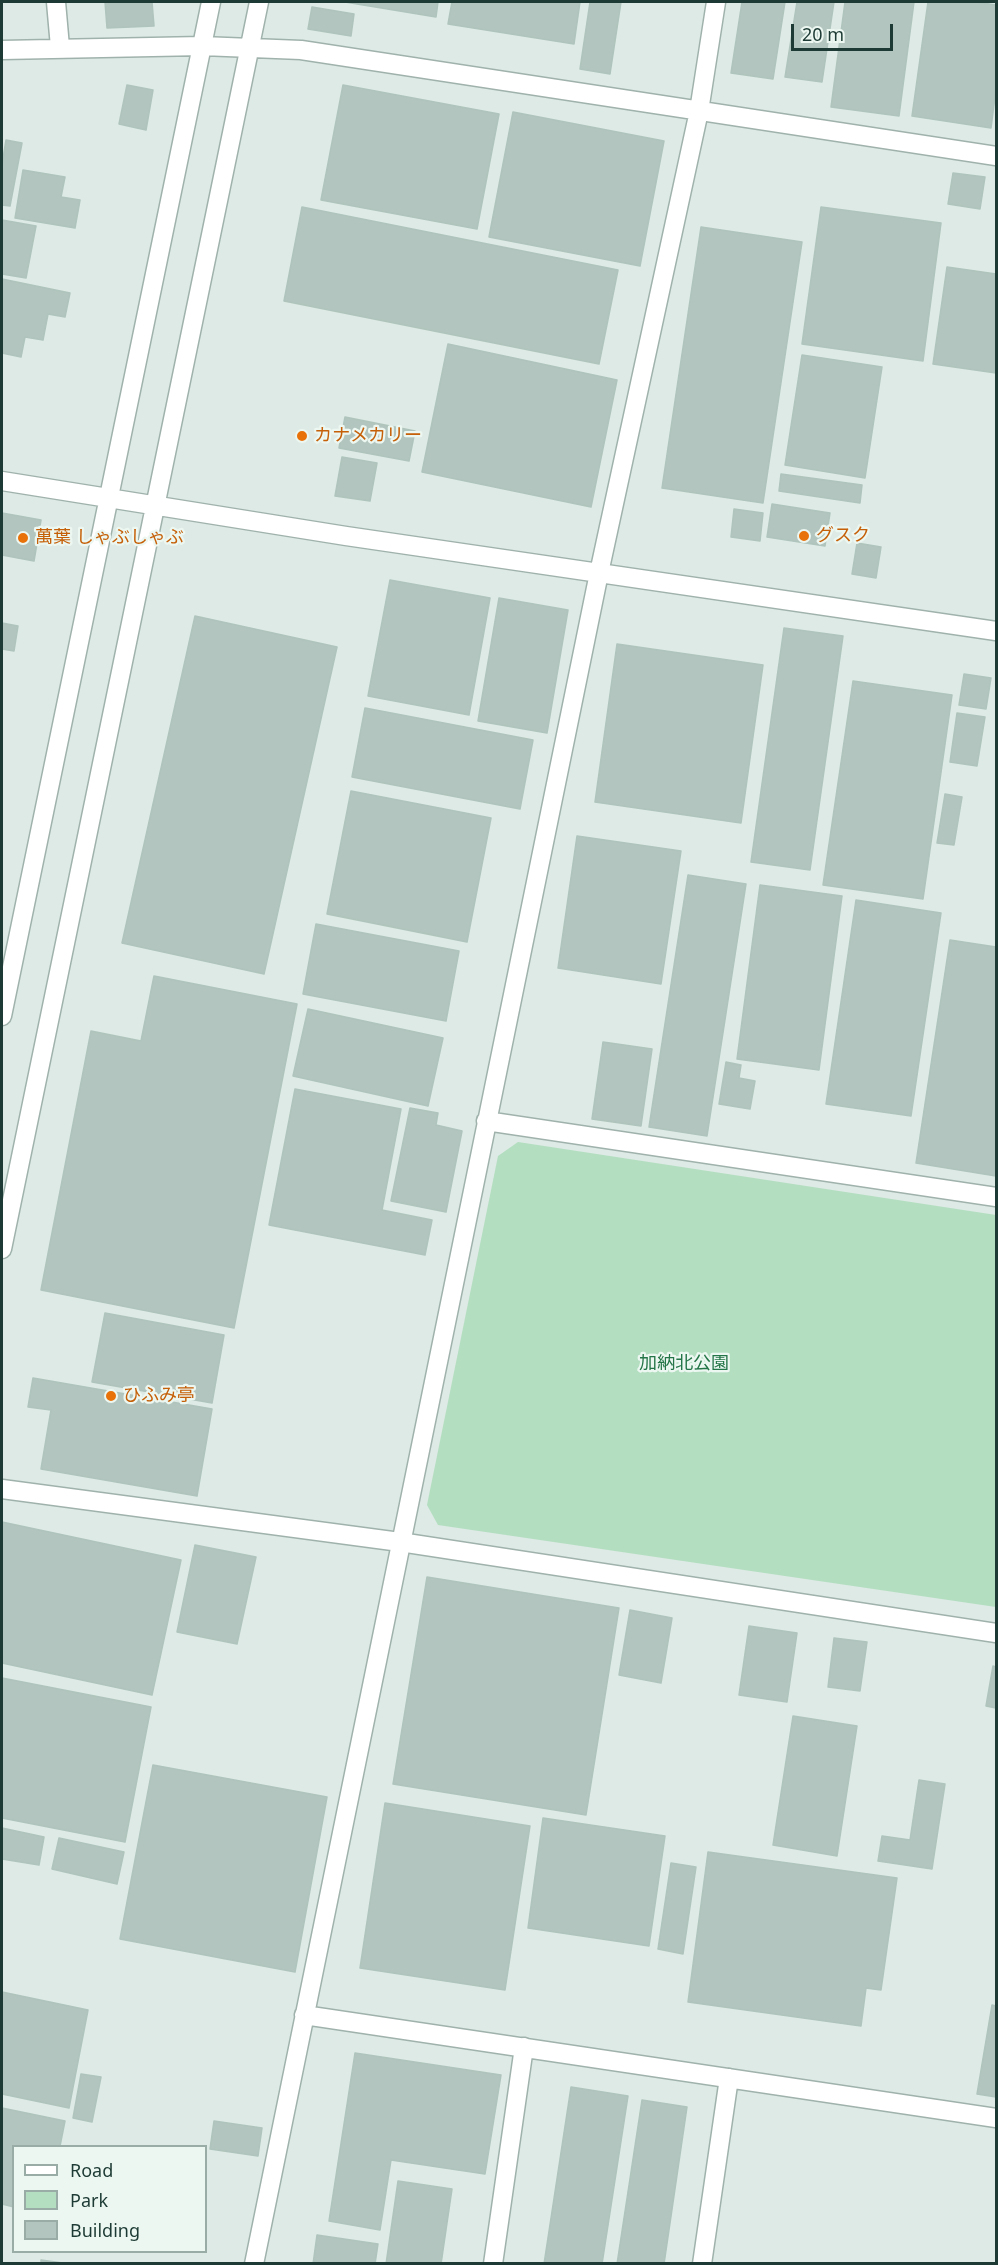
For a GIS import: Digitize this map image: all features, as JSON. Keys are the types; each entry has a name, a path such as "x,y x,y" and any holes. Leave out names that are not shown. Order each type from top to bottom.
{"street":[{"path":"56,2 60,47"},
{"path":"2,1016 211,2"},
{"path":"2,1249 259,2"},
{"path":"254,2264 599,573 699,111 716,2"},
{"path":"2,50 60,47 202,46 301,50 996,156"},
{"path":"2,481 154,506 996,631"},
{"path":"486,1120 996,1197"},
{"path":"2,1489 400,1542 996,1633"},
{"path":"304,2015 996,2118"},
{"path":"493,2264 524,2047"},
{"path":"702,2264 729,2078"}],"green space":[{"name":"加納北公園","path":"518,1142 996,1215 996,1607 438,1525 427,1505 498,1156"}],"building":[{"path":"105,2 152,2 154,26 107,28"},
{"path":"345,2 438,2 436,17"},
{"path":"452,2 580,2 574,44 448,24"},
{"path":"590,2 621,2 610,74 580,69"},
{"path":"742,2 785,2 773,79 731,73"},
{"path":"797,2 834,2 822,82 785,77"},
{"path":"845,2 914,2 899,116 831,107"},
{"path":"928,2 976,2 996,5 996,89 991,128 912,116"},
{"path":"312,7 354,14 351,36 308,29"},
{"path":"127,85 153,90 146,130 119,124"},
{"path":"343,85 499,114 477,229 321,200"},
{"path":"513,112 664,141 640,266 489,237"},
{"path":"6,140 22,143 10,206 2,205 2,164"},
{"path":"23,170 65,177 61,197 80,200 75,228 15,218"},
{"path":"953,173 985,177 980,209 948,204"},
{"path":"302,207 618,270 599,364 284,301"},
{"path":"821,207 941,223 923,361 802,344"},
{"path":"2,220 36,226 26,278 2,274"},
{"path":"701,227 802,242 763,503 662,488"},
{"path":"947,267 996,274 996,373 933,364"},
{"path":"2,279 70,293 65,317 48,314 43,340 25,337 21,357 2,353"},
{"path":"448,344 617,380 591,507 422,472"},
{"path":"802,355 882,367 865,478 785,465"},
{"path":"345,417 415,431 409,461 339,448"},
{"path":"342,457 377,463 370,501 335,496"},
{"path":"781,474 862,485 860,503 779,491"},
{"path":"772,504 830,513 825,546 767,537"},
{"path":"734,509 763,513 760,541 731,537"},
{"path":"2,513 41,520 34,561 2,555"},
{"path":"857,543 881,547 876,578 852,574"},
{"path":"390,580 490,598 469,715 368,696"},
{"path":"499,598 568,610 547,733 478,721"},
{"path":"195,616 337,647 264,974 122,943"},
{"path":"2,623 18,626 14,651 2,649"},
{"path":"784,628 843,636 810,870 751,862"},
{"path":"617,644 763,665 741,823 595,802"},
{"path":"964,674 991,678 986,709 959,705"},
{"path":"853,681 952,695 923,899 823,885"},
{"path":"365,708 533,740 520,809 352,777"},
{"path":"957,713 985,717 977,766 950,762"},
{"path":"351,791 491,818 467,942 327,914"},
{"path":"945,794 962,797 954,845 937,843"},
{"path":"577,836 681,851 661,984 558,968"},
{"path":"688,875 746,884 707,1136 649,1127"},
{"path":"760,885 842,896 819,1070 737,1059"},
{"path":"856,900 941,913 911,1116 826,1104"},
{"path":"316,924 459,951 446,1021 303,994"},
{"path":"950,940 996,947 996,1176 916,1163"},
{"path":"154,976 297,1004 234,1328 41,1290 91,1031 141,1041"},
{"path":"308,1009 443,1038 428,1106 293,1076"},
{"path":"603,1042 652,1049 641,1126 592,1119"},
{"path":"726,1062 741,1065 739,1078 755,1081 750,1109 719,1104"},
{"path":"295,1089 401,1109 382,1210 432,1220 425,1255 269,1225"},
{"path":"410,1108 438,1113 436,1125 462,1131 446,1212 391,1201"},
{"path":"105,1313 224,1335 212,1403 92,1382"},
{"path":"33,1378 212,1409 197,1496 41,1469 51,1410 28,1407"},
{"path":"2,1522 181,1560 152,1695 2,1663"},
{"path":"195,1545 256,1557 237,1644 177,1632"},
{"path":"427,1577 619,1608 586,1815 393,1784"},
{"path":"630,1610 672,1618 661,1683 619,1675"},
{"path":"749,1626 797,1633 787,1702 739,1695"},
{"path":"834,1638 867,1642 860,1691 828,1687"},
{"path":"993,1666 996,1667 996,1708 986,1706"},
{"path":"2,1678 151,1707 125,1842 2,1818"},
{"path":"793,1716 857,1726 837,1856 773,1845"},
{"path":"153,1765 327,1797 295,1972 120,1939"},
{"path":"919,1780 945,1784 932,1869 878,1861 882,1836 910,1840"},
{"path":"385,1803 530,1826 505,1990 360,1968"},
{"path":"543,1818 665,1836 649,1946 528,1928"},
{"path":"2,1828 44,1837 39,1865 2,1859"},
{"path":"59,1838 124,1852 117,1884 52,1869"},
{"path":"708,1852 897,1878 881,1990 866,1988 861,2026 688,2002"},
{"path":"671,1863 696,1867 683,1954 658,1949"},
{"path":"2,1992 88,2010 69,2108 2,2094"},
{"path":"992,2005 996,2006 996,2097 977,2094"},
{"path":"355,2053 501,2075 485,2174 391,2160 380,2230 329,2221"},
{"path":"81,2074 101,2077 92,2122 73,2118"},
{"path":"571,2087 628,2096 602,2264 544,2264"},
{"path":"642,2100 687,2107 664,2264 617,2264"},
{"path":"2,2108 65,2121 60,2145 12,2145 12,2206 2,2204"},
{"path":"214,2121 262,2128 258,2156 210,2149"},
{"path":"398,2181 452,2189 441,2264 386,2264"},
{"path":"317,2235 378,2244 375,2264 313,2264"},
{"path":"41,2260 70,2264 41,2264"}],"place":[{"name":"カナメカリー","path":"302,436"},
{"name":"グスク","path":"804,536"},
{"name":"萬葉 しゃぶしゃぶ","path":"23,538"},
{"name":"ひふみ亭","path":"111,1396"}]}
